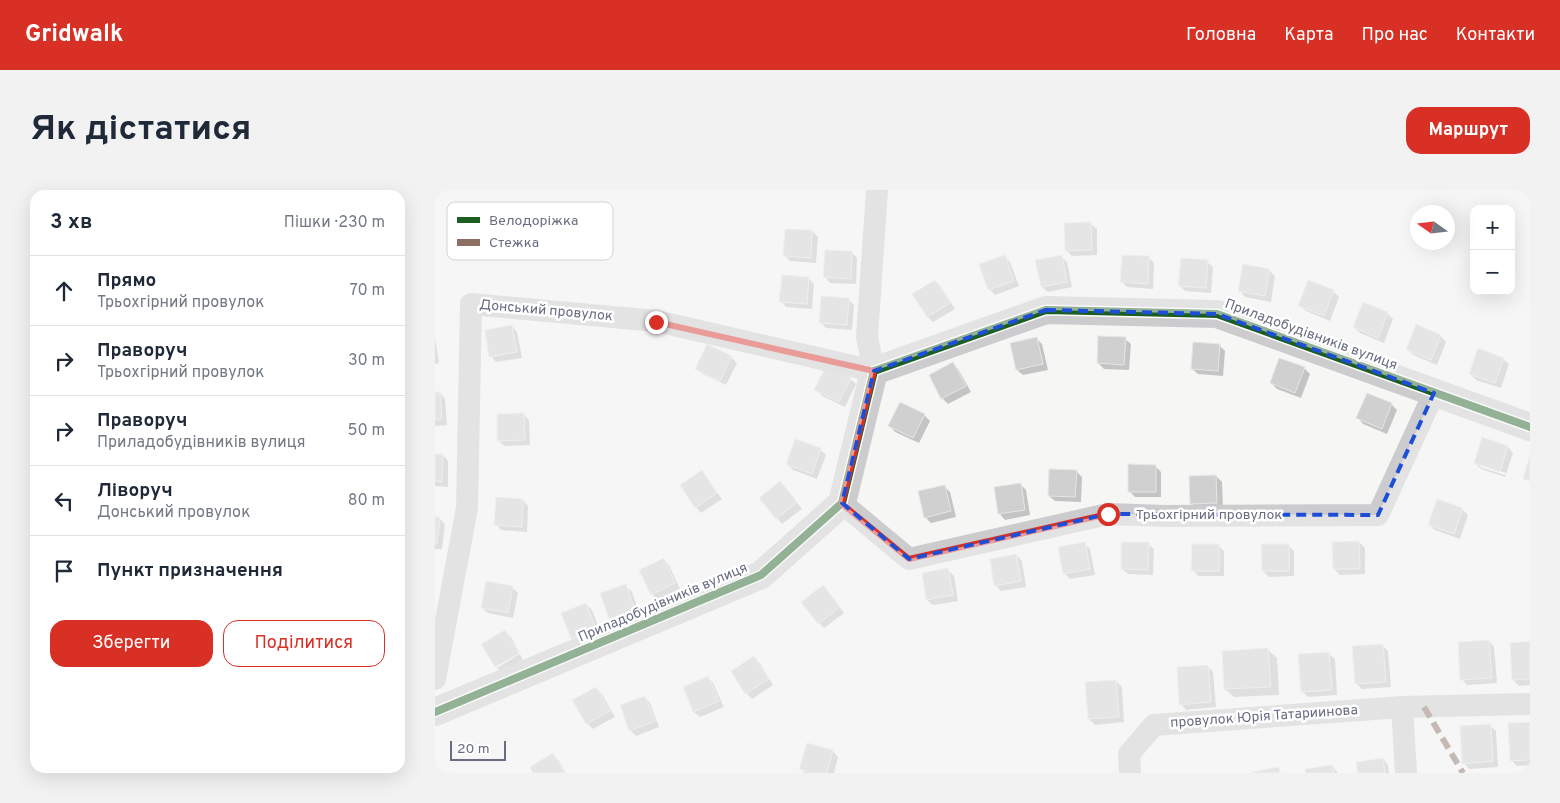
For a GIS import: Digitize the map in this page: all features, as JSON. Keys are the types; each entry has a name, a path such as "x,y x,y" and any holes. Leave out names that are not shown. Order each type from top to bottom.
{"street":[{"path":"842,504 874,371 867,337 877,190"},
{"name":"Донський провулок","path":"435,679 440,628 467,508 471,304 656,322 874,371"},
{"name":"Приладобудівників вулиця","path":"874,371 1046,310 1217,314 1530,427"},
{"name":"Трьохгірний провулок","path":"842,504 909,559 1108,514 1166,516 1378,515 1434,393"},
{"name":"Приладобудівників вулиця","path":"435,712 761,575 842,504"},
{"name":"провулок Юрія Татариинова","path":"1130,773 1129,754 1154,725 1402,707 1530,704"},
{"path":"1402,707 1406,773"}],"highlighted area":[{"path":"1046,310 1217,314 1434,393 1378,515 1108,514 909,559 842,503 874,371"}],"building":[{"path":"1091,222 1092,250 1065,251 1064,223"},
{"path":"785,229 812,230 811,258 783,256"},
{"path":"825,250 852,251 851,279 823,277"},
{"path":"1005,255 1014,281 988,290 979,264"},
{"path":"1062,255 1067,282 1041,287 1035,260"},
{"path":"1122,255 1149,256 1148,284 1120,282"},
{"path":"1181,258 1208,260 1206,288 1178,286"},
{"path":"1243,264 1270,269 1265,296 1238,291"},
{"path":"782,275 809,277 807,304 779,302"},
{"path":"935,280 950,303 927,317 912,294"},
{"path":"1308,280 1334,290 1324,316 1298,306"},
{"path":"821,296 849,298 847,325 819,323"},
{"path":"1363,302 1388,312 1378,338 1353,327"},
{"path":"1416,324 1441,335 1431,360 1406,350"},
{"path":"512,325 517,352 489,357 485,330"},
{"path":"1098,336 1126,337 1124,365 1097,363"},
{"path":"1037,337 1043,364 1016,370 1010,343"},
{"path":"1193,342 1220,344 1218,371 1191,369"},
{"path":"707,344 732,356 720,381 695,369"},
{"path":"1478,348 1504,358 1495,383 1469,374"},
{"path":"1279,358 1305,367 1295,393 1270,383"},
{"path":"953,362 966,386 941,399 929,375"},
{"path":"826,366 851,378 839,402 814,390"},
{"path":"435,392 440,392 442,419 435,420"},
{"path":"1367,393 1392,403 1382,429 1356,418"},
{"path":"900,402 925,414 913,438 888,426"},
{"path":"524,413 525,440 497,441 497,414"},
{"path":"1482,437 1508,446 1500,472 1474,463"},
{"path":"795,439 821,448 812,474 786,464"},
{"path":"435,454 443,454 442,482 435,481"},
{"path":"1530,455 1530,481 1523,479"},
{"path":"1128,464 1156,465 1156,492 1128,492"},
{"path":"1049,469 1077,470 1075,497 1048,496"},
{"path":"702,470 717,493 695,508 680,485"},
{"path":"1216,475 1217,503 1190,504 1189,476"},
{"path":"780,481 797,502 776,519 759,498"},
{"path":"1021,483 1025,510 998,514 994,487"},
{"path":"945,485 951,511 924,518 918,491"},
{"path":"496,497 523,499 522,527 494,525"},
{"path":"1437,499 1463,508 1454,534 1428,525"},
{"path":"435,517 440,517 437,544 435,544"},
{"path":"1359,541 1360,569 1333,569 1332,542"},
{"path":"1085,542 1090,569 1063,574 1058,547"},
{"path":"1121,542 1149,542 1148,570 1121,569"},
{"path":"1192,544 1219,544 1219,571 1191,571"},
{"path":"1261,544 1289,544 1289,571 1262,571"},
{"path":"1016,554 1021,581 994,586 990,559"},
{"path":"664,558 675,583 651,595 639,570"},
{"path":"948,568 953,595 926,600 922,573"},
{"path":"486,581 513,586 508,613 481,608"},
{"path":"626,584 635,611 609,619 600,593"},
{"path":"823,585 840,607 818,624 801,602"},
{"path":"586,603 596,629 571,639 561,613"},
{"path":"505,630 519,654 495,667 481,644"},
{"path":"1489,640 1492,678 1460,680 1458,642"},
{"path":"1530,641 1530,679 1512,680 1510,643"},
{"path":"1383,644 1386,682 1355,684 1352,646"},
{"path":"1268,648 1271,687 1224,689 1222,651"},
{"path":"1329,652 1332,690 1301,692 1298,654"},
{"path":"754,656 769,679 745,694 731,671"},
{"path":"1208,665 1211,702 1179,705 1177,667"},
{"path":"708,676 719,701 693,712 683,687"},
{"path":"1116,680 1119,717 1088,719 1085,682"},
{"path":"596,687 610,711 586,724 572,700"},
{"path":"645,696 655,721 629,731 620,705"},
{"path":"1530,722 1530,760 1510,761 1508,723"},
{"path":"1491,724 1493,761 1462,764 1460,726"},
{"path":"807,743 833,750 827,773 813,773 799,769"},
{"path":"553,753 565,773 533,773 530,767"},
{"path":"1383,758 1385,773 1358,773 1356,762"},
{"path":"1332,765 1334,773 1306,773 1305,769"},
{"path":"1279,767 1280,773 1252,773 1252,772"}],"marked path":[{"path":"1424,707 1463,773"}],"cycle path":[{"path":"435,712 761,575 842,503 874,371 1046,310 1217,314 1530,427"}],"route":[{"path":"656,322 874,371 842,504 909,559 1108,514"}]}
